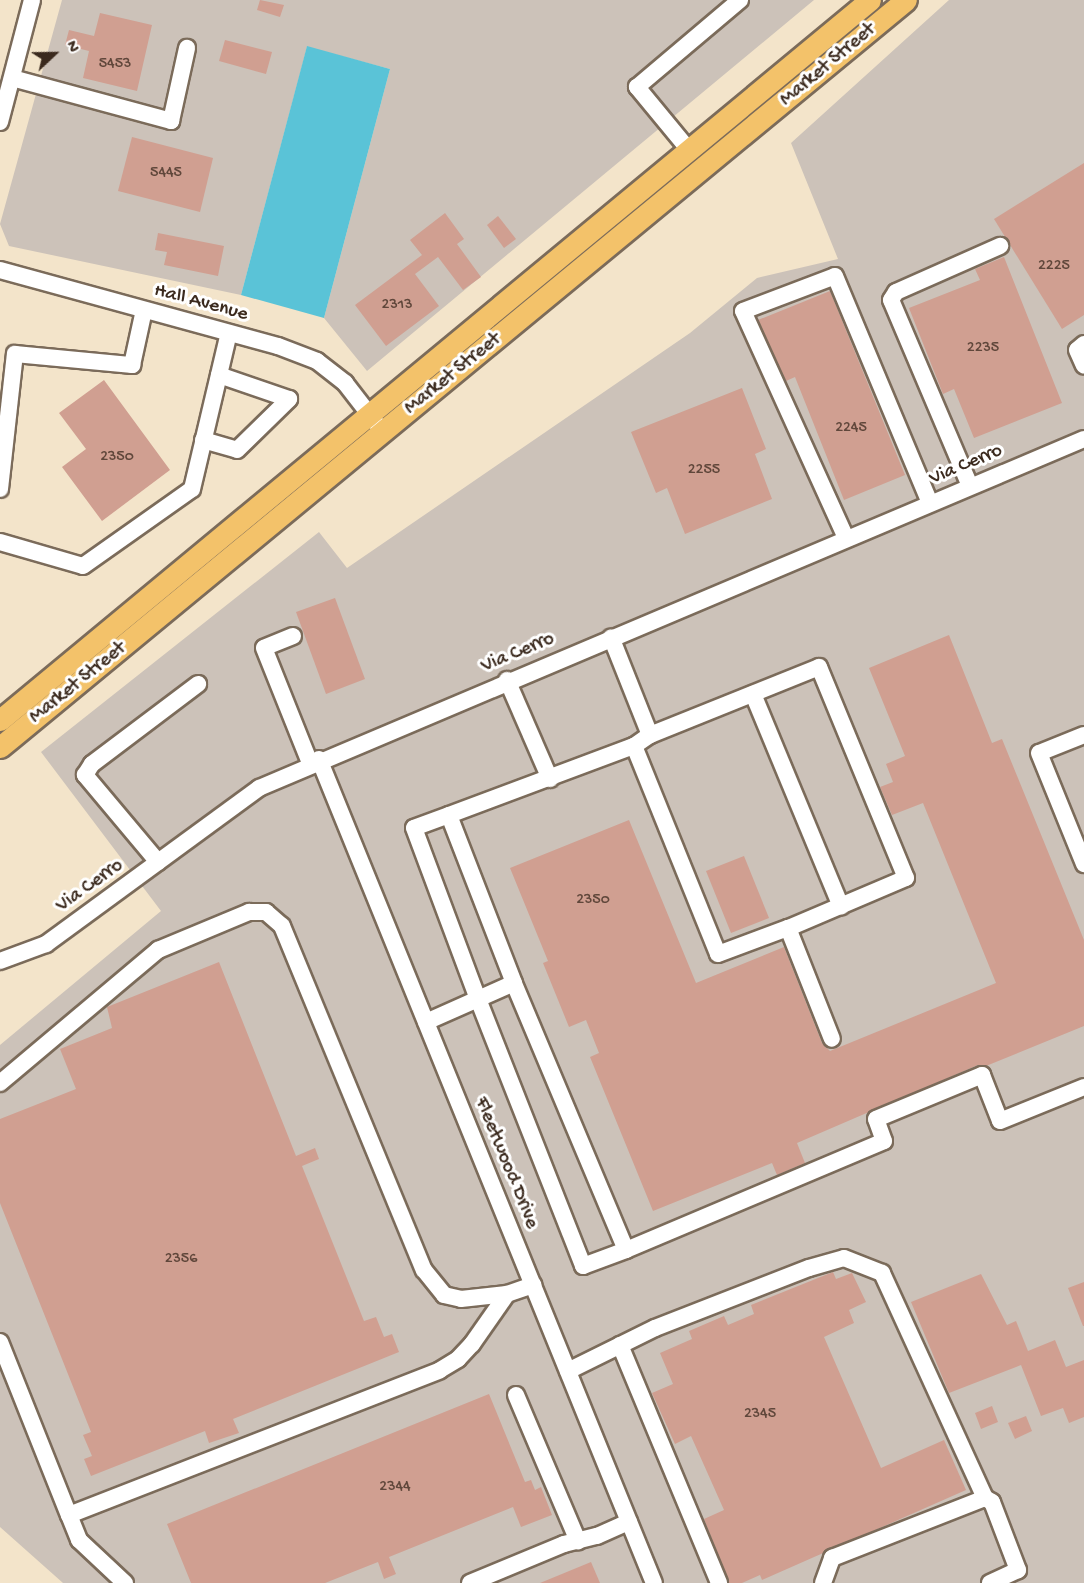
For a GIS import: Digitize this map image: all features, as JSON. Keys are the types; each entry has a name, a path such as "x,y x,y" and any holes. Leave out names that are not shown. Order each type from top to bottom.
{"main road":[{"name":"Market Street","path":"0,720 870,0"},
{"name":"Market Street","path":"0,747 906,0"}],"street":[{"path":"0,122 32,0"},
{"path":"689,150 637,87 740,0"},
{"path":"12,78 171,121 187,48"},
{"path":"970,486 891,300 896,292 1000,246"},
{"name":"Hall Avenue","path":"0,270 229,333 317,361 345,383 383,432"},
{"path":"846,538 743,311 835,276 930,503"},
{"path":"0,489 15,354 132,365 144,310"},
{"path":"0,542 83,566 192,489 229,333"},
{"path":"1084,344 1077,350 1084,366"},
{"path":"203,440 237,450 289,399 219,375"},
{"name":"Via Cerro","path":"0,961 46,944 259,788 315,761 1084,439"},
{"name":"Fleetwood Drive","path":"293,636 264,648 315,761 426,1022 654,1583"},
{"path":"611,637 650,735"},
{"path":"634,746 718,954 788,928 906,878 819,667 650,735 634,746 414,828 478,999 584,1266 884,1141 876,1119 982,1075 1000,1121 1084,1087"},
{"path":"507,680 549,779"},
{"path":"158,862 86,774 92,764 198,684"},
{"path":"753,694 841,906"},
{"path":"1084,735 1039,753 1084,864"},
{"path":"449,815 514,982 626,1250"},
{"path":"0,1083 158,950 249,912 266,912 282,926 424,1270 444,1295 461,1299 507,1294 533,1285"},
{"path":"788,928 832,1039"},
{"path":"426,1022 514,982"},
{"path":"568,1371 620,1345 809,1268 844,1258 882,1273 985,1498 992,1502 1018,1570 990,1583"},
{"path":"69,1515 440,1370 458,1359 507,1294"},
{"path":"0,1342 79,1540 125,1583"},
{"path":"620,1345 719,1583"},
{"path":"516,1395 578,1540"},
{"path":"823,1583 831,1558 985,1498"},
{"path":"470,1583 630,1522"}],"shaded area":[{"path":"62,0 814,0 367,371 324,318 390,69 307,47 241,295 9,246 0,224"},
{"path":"949,0 1084,0 1084,1583 63,1583 0,1527 0,1045 161,911 41,752 319,532 347,568 690,333 757,278 838,259 791,143"}],"water":[{"path":"307,46 390,69 324,318 241,295"}],"building":[{"path":"260,0 284,5 280,17 257,10"},
{"path":"100,13 152,25 137,91 83,78 89,51 65,45 69,30 94,36"},
{"path":"225,40 272,52 266,74 219,61"},
{"path":"132,137 213,158 200,212 118,191"},
{"path":"1084,163 1084,315 1062,329 994,219"},
{"path":"445,213 464,239 457,244 481,277 463,290 438,257 415,274 439,306 386,346 355,305 422,255 410,240"},
{"path":"498,216 516,239 504,248 487,225"},
{"path":"158,233 224,246 218,276 164,265 167,252 155,250"},
{"path":"1004,257 1062,403 974,438 954,389 943,394 909,308 980,280 975,269"},
{"path":"830,291 905,475 844,500 795,377 786,381 758,320"},
{"path":"104,380 170,470 102,521 62,467 86,449 59,413"},
{"path":"742,388 766,449 755,454 772,499 685,534 667,488 656,493 631,432"},
{"path":"335,598 365,679 326,694 296,612"},
{"path":"949,635 992,743 1002,739 1084,940 1084,1026 986,1066 978,1065 797,1143 805,1163 777,1175 772,1163 653,1211 590,1057 599,1053 586,1020 569,1027 543,963 548,961 510,868 629,820 696,983 784,947 822,1043 830,1051 996,983 923,803 892,815 880,787 893,782 886,764 905,756 869,668"},
{"path":"744,856 769,918 731,933 706,871"},
{"path":"219,962 296,1156 315,1148 319,1159 302,1166 364,1321 376,1317 384,1337 392,1334 399,1352 233,1419 239,1433 209,1443 205,1431 91,1476 84,1459 92,1456 83,1435 91,1432 0,1203 0,1119 76,1089 60,1049 112,1028 107,1007"},
{"path":"833,1272 836,1279 852,1273 866,1302 849,1310 854,1323 824,1337 881,1468 944,1440 966,1490 762,1580 760,1575 742,1583 729,1583 704,1519 724,1510 691,1436 675,1444 652,1393 673,1384 660,1353 692,1339 689,1331 724,1316 728,1325 754,1314 751,1305"},
{"path":"981,1274 1007,1325 1016,1321 1028,1351 1055,1340 1066,1367 1084,1360 1084,1417 1069,1423 1063,1408 1041,1416 1021,1365 949,1393 911,1302"},
{"path":"1084,1282 1084,1326 1083,1326 1068,1288"},
{"path":"489,1394 525,1482 531,1480 535,1490 541,1487 552,1515 521,1527 513,1507 389,1557 396,1574 384,1579 378,1562 325,1583 191,1583 167,1524"},
{"path":"992,1406 998,1422 981,1429 975,1413"},
{"path":"1026,1416 1032,1431 1015,1439 1008,1423"},
{"path":"591,1562 600,1583 540,1583"}]}
